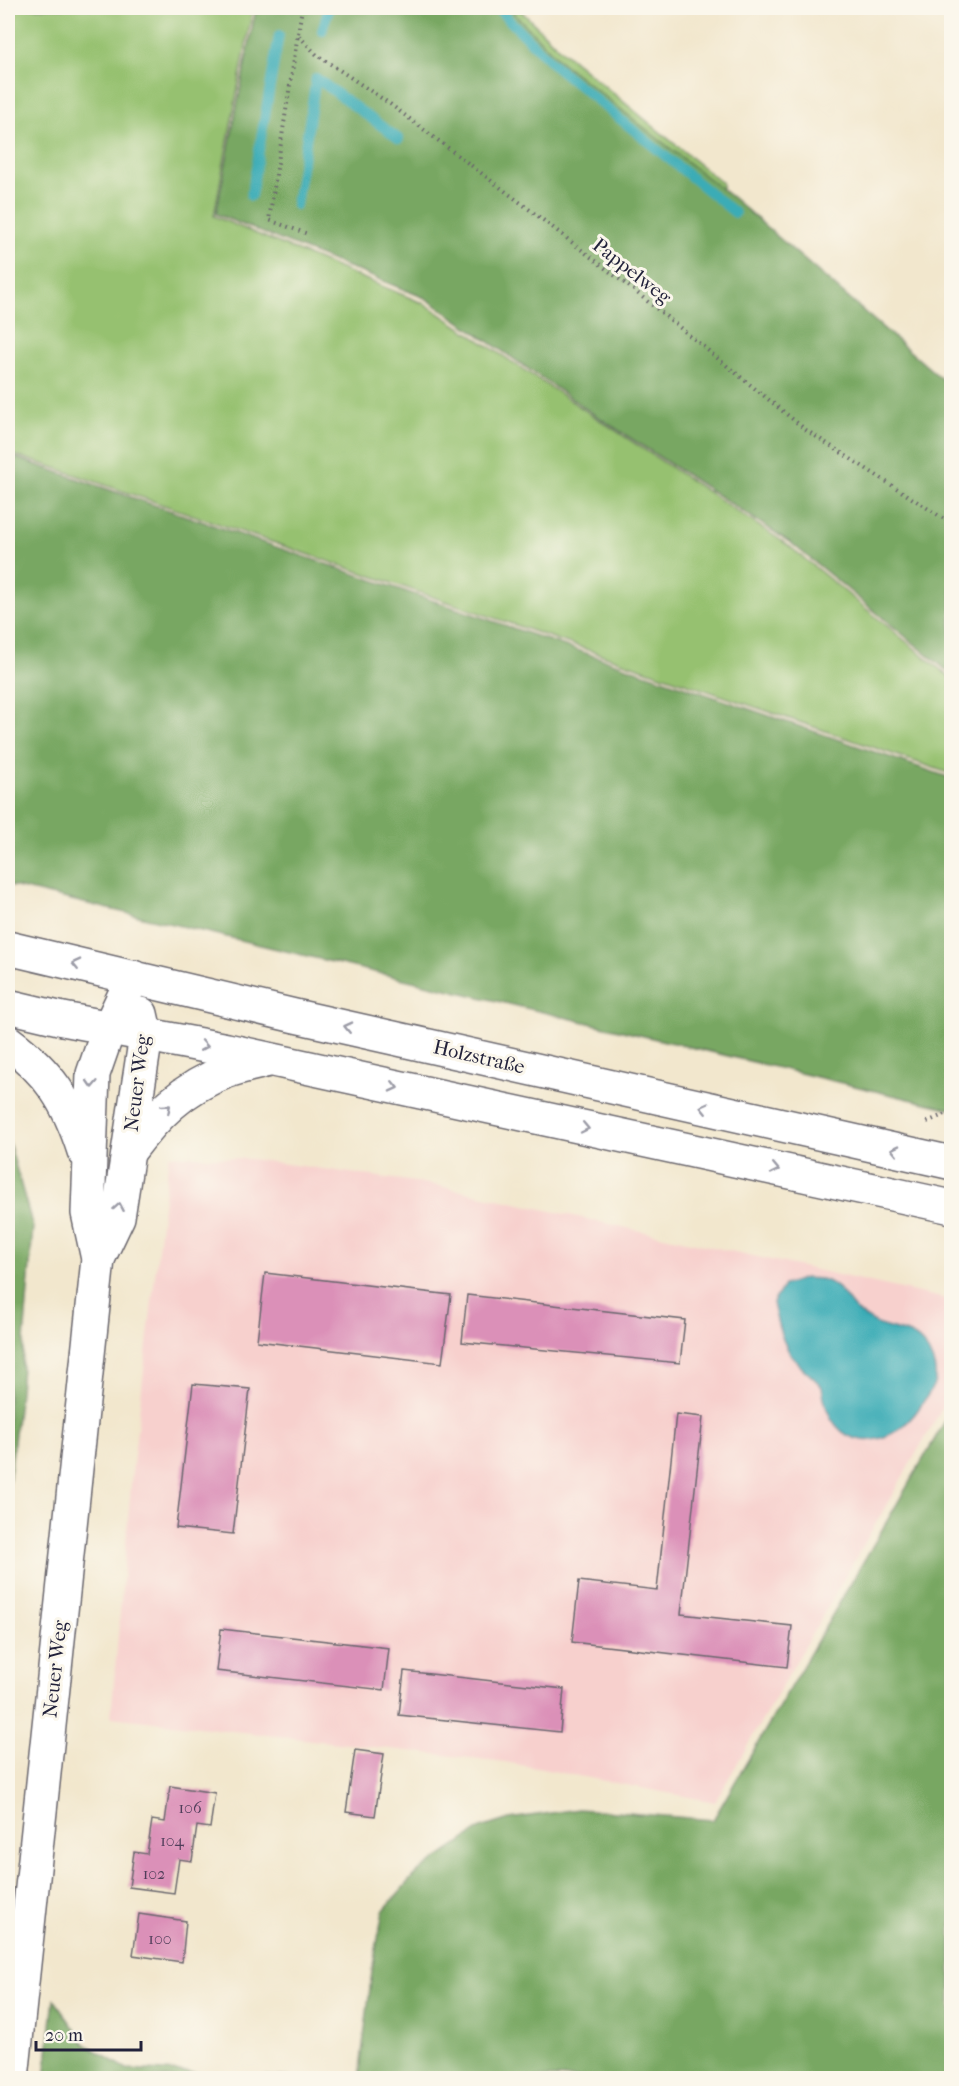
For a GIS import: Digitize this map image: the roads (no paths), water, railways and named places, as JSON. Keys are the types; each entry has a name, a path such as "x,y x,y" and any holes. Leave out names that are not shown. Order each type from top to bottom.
{"main road":[{"name":"Holzstraße","path":"8,948 446,1050 951,1163"},
{"name":"Neuer Weg","path":"12,2079 98,1259 88,1213 93,1074 108,1028 133,977"},
{"name":"Neuer Weg","path":"98,1259 117,1217 146,1036 133,977"},
{"path":"8,1006 146,1036 270,1059 951,1207"},
{"path":"8,1042 37,1065 59,1093 75,1121 88,1168"},
{"path":"128,1152 152,1121 200,1083 225,1072 270,1059"}],"water":[{"path":"805,1278 822,1279 831,1283 863,1316 881,1326 914,1336 929,1353 935,1371 933,1386 909,1421 893,1433 878,1439 862,1440 848,1436 836,1425 827,1409 822,1387 790,1354 778,1325 773,1303 784,1285"}],"waterway":[{"path":"322,31 329,8"},
{"path":"414,8 422,13"},
{"path":"497,8 555,66 735,213"},
{"path":"251,196 279,35"},
{"path":"296,205 316,78 399,139"}]}
